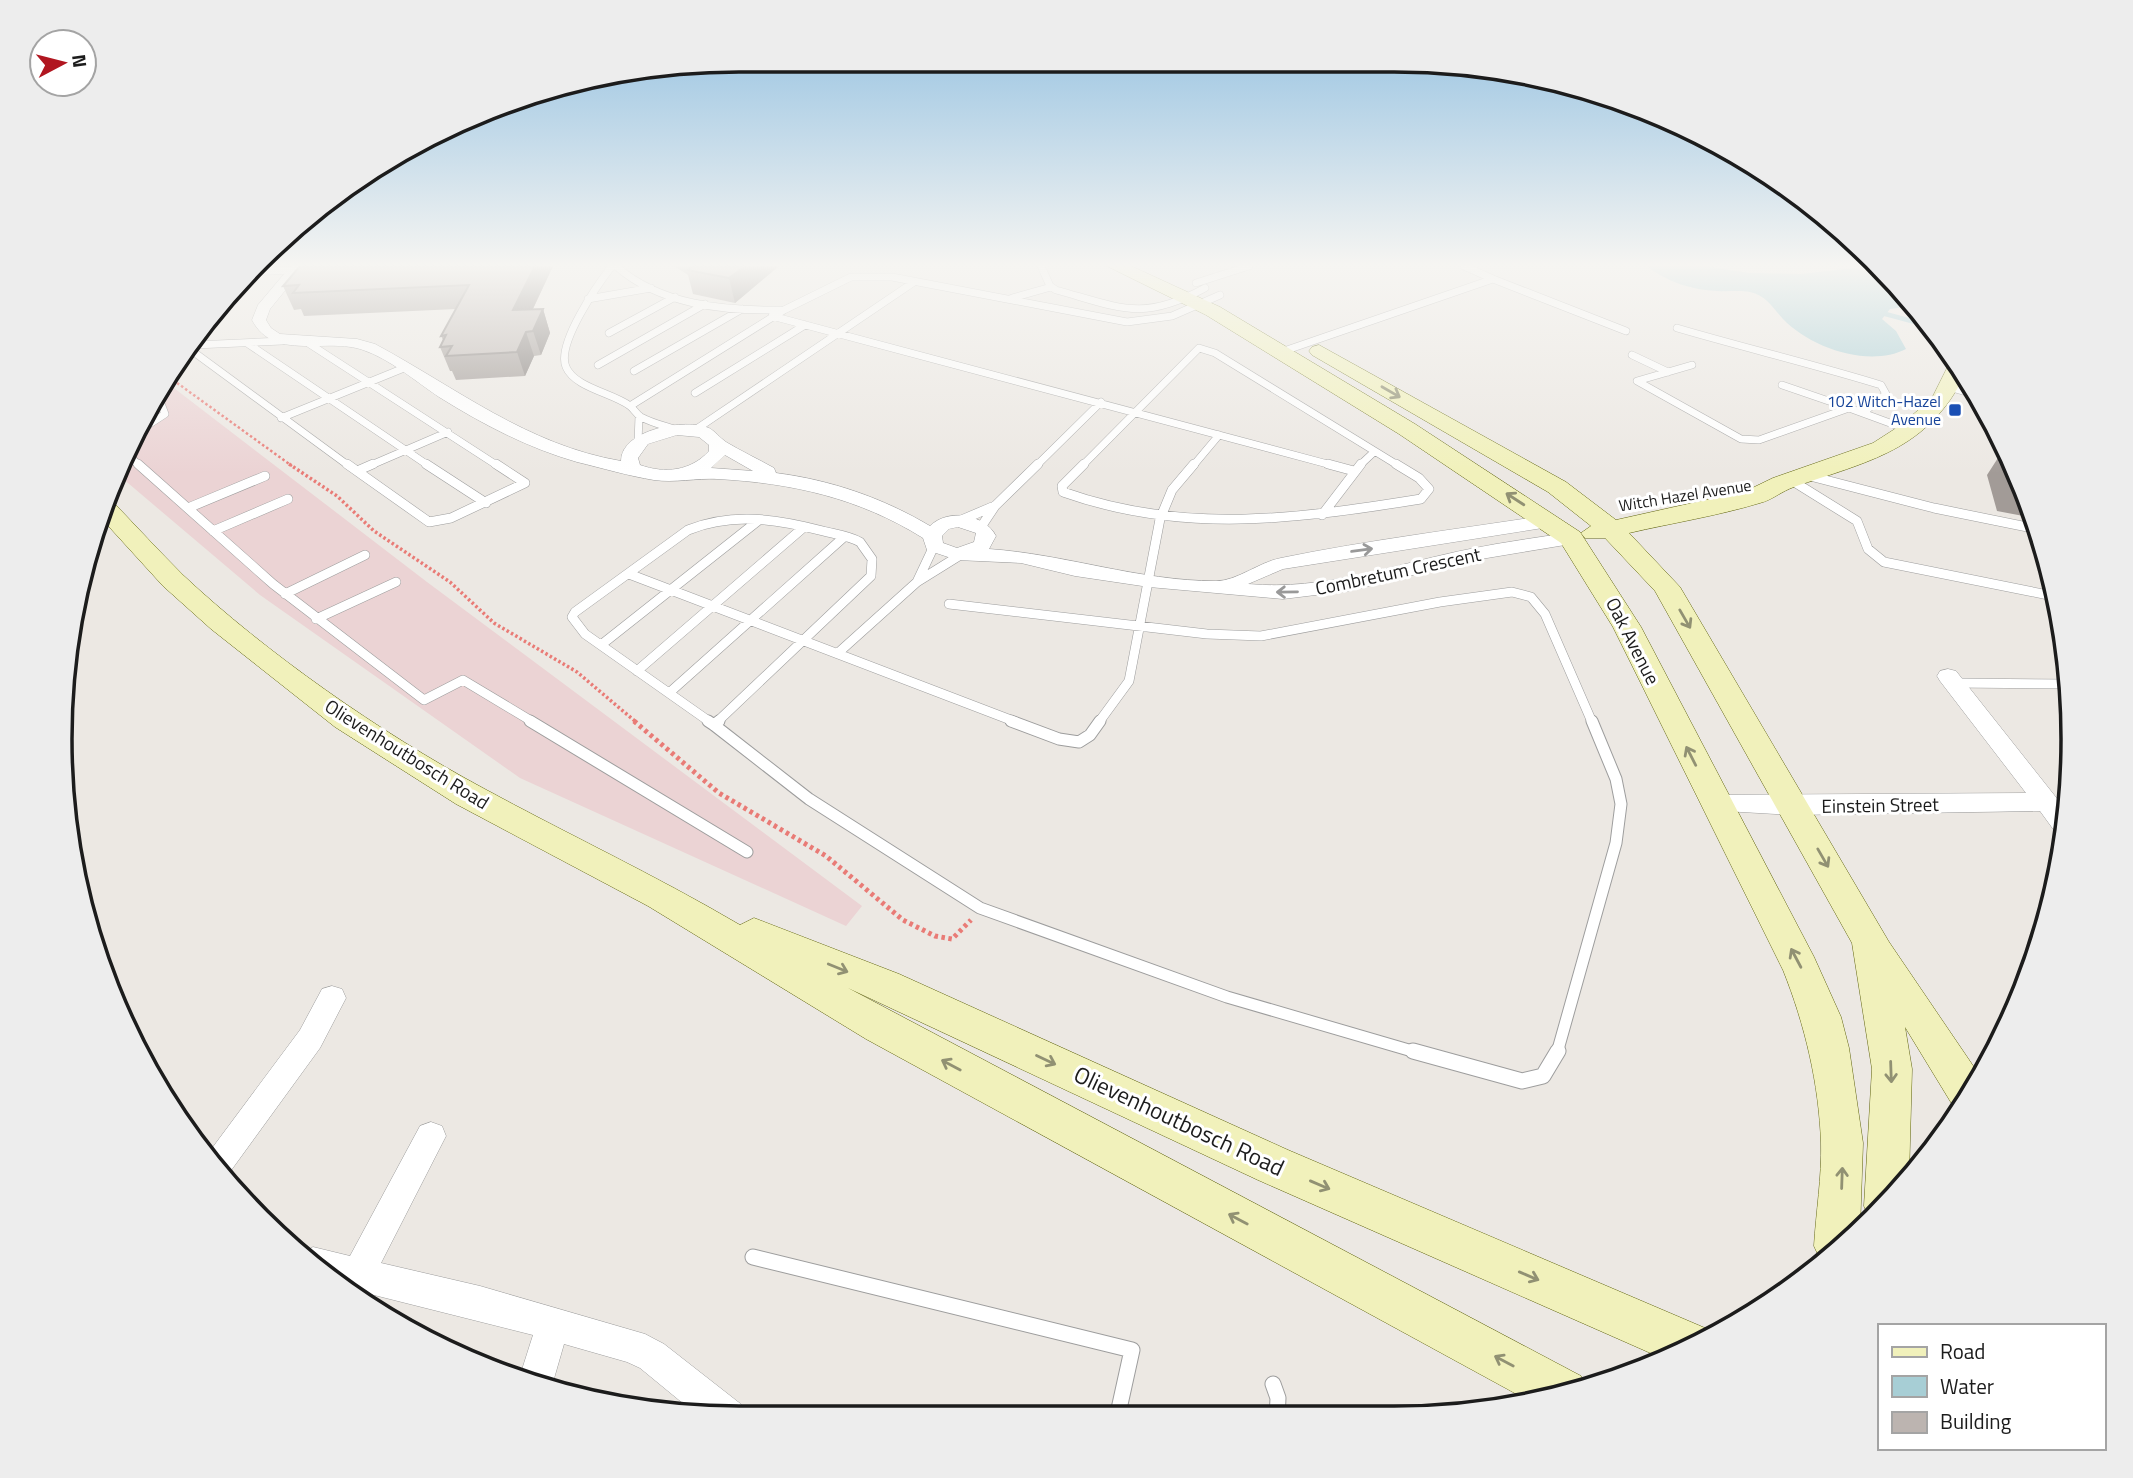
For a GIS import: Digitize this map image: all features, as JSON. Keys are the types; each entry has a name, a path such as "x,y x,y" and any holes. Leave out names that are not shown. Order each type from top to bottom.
{"street":[{"path":"271,335 282,341 359,342 504,429 547,447 579,454 634,454 661,476 690,472 774,476 856,497 897,511 954,522"},
{"name":"Oak Avenue","path":"1258,335 1410,431 1579,525 1667,587 1870,941 1892,1069 1887,1189"},
{"name":"Oak Avenue","path":"1287,335 1557,488 1579,525 1715,804 1801,968 1821,1017 1829,1048 1842,1143 1837,1238"},
{"name":"Witch Hazel Avenue","path":"1579,525 1713,506 1754,496 1851,461 1909,430 1941,401 1954,376"},
{"path":"1410,431 1439,419"},
{"path":"634,454 655,435 686,430 713,437 718,444 774,476"},
{"path":"690,472 712,460 718,444"},
{"name":"Witch Hazel Avenue","path":"1579,525 1745,483 1793,480"},
{"path":"1667,587 1658,561 1659,537 1669,527 1713,506"},
{"path":"897,511 933,540 954,522"},
{"name":"Olievenhoutbosch Road","path":"111,515 173,580 221,623 346,719 468,795 662,896 880,1027 1553,1387"},
{"name":"Combretum Crescent","path":"954,522 984,532 1021,557"},
{"name":"Combretum Crescent","path":"933,540 947,553 1021,557 1083,572 1149,581 1258,591 1304,592 1417,570 1579,525"},
{"name":"Combretum Crescent","path":"1225,586 1278,565 1327,555 1579,525"},
{"path":"964,554 982,546 984,532"},
{"name":"Olievenhoutbosch Road","path":"105,533 173,580"},
{"path":"1950,679 2057,816"},
{"name":"Einstein Street","path":"1715,804 1793,806 2045,802"},
{"name":"Olievenhoutbosch Road","path":"662,896 885,986 1273,1165 1679,1341"},
{"path":"1870,941 1964,1086"},
{"path":"222,1160 310,1039 332,998"},
{"path":"353,1283 431,1136"},
{"path":"353,1283 553,1324 643,1351 713,1405"},
{"path":"538,1375 553,1324"}],"lane":[{"path":"573,335 567,348 566,368 576,379 630,406 639,416 686,430 832,335"},
{"path":"598,365 651,335"},
{"path":"634,371 697,335"},
{"path":"630,406 742,335"},
{"path":"695,393 790,335"},
{"path":"843,335 1354,471"},
{"path":"1281,352 1332,335"},
{"path":"1701,335 1756,351 1801,360 1881,385 1886,394 1863,413"},
{"path":"201,345 282,341"},
{"path":"195,353 281,418 429,522 442,522 522,486 524,481 305,341"},
{"path":"247,343 326,400 485,503"},
{"path":"1202,348 1215,353 1419,478 1429,489 1428,493 1421,499 1322,514 1160,519 1125,512 1061,489 1133,411 1193,350 1202,348"},
{"path":"1632,355 1668,372"},
{"path":"1692,365 1637,381 1741,439 1759,440 1849,408"},
{"path":"281,418 404,368"},
{"path":"1782,386 1909,430"},
{"path":"1948,387 1963,391"},
{"path":"984,532 995,506 1101,402"},
{"path":"152,422 165,414 161,404"},
{"path":"634,454 639,416"},
{"path":"357,471 448,432"},
{"path":"629,574 1059,739 1079,742 1090,735 1129,681 1160,519 1172,490 1219,435"},
{"path":"1322,514 1354,471 1374,452"},
{"path":"134,460 285,594 424,700 463,680 747,852"},
{"path":"188,508 265,477"},
{"path":"1793,480 2027,527"},
{"path":"1793,480 1857,521 1862,530 1865,549 1871,556 1884,562 2045,594"},
{"path":"214,531 288,499"},
{"path":"954,522 995,506"},
{"path":"714,725 801,639 871,576 873,561 867,547 844,537 759,520 728,520 696,526 572,617 585,634 714,725 809,799 980,908 1303,1021 1522,1081 1535,1080 1549,1072 1556,1058 1616,843 1621,804 1616,779 1539,603 1522,593 1512,592 1261,636 949,604"},
{"path":"601,645 668,589 759,520"},
{"path":"637,671 804,527"},
{"path":"669,693 753,621 844,537"},
{"path":"917,582 933,540"},
{"path":"838,653 917,582 964,554"},
{"path":"285,594 365,555"},
{"path":"316,618 396,582"},
{"path":"1950,679 2059,684"},
{"path":"753,1257 1132,1350 1120,1406"},
{"path":"1273,1384 1278,1406"}],"path":[{"path":"175,382 250,438 337,496 374,531 450,582 494,623 577,672 719,793 826,856 903,920 934,936 953,939 965,930 980,908"}],"shaded area":[{"path":"172,387 427,582 862,906 846,926 520,778 260,595 125,480"}],"water":[{"path":"1803,335 1898,335 1906,349 1891,354 1858,356"}],"building":[{"path":"442,335 525,335 517,352 446,356 452,346 440,347 446,335"}],"place":[{"name":"102 Witch-Hazel Avenue","path":"1955,410"}]}
